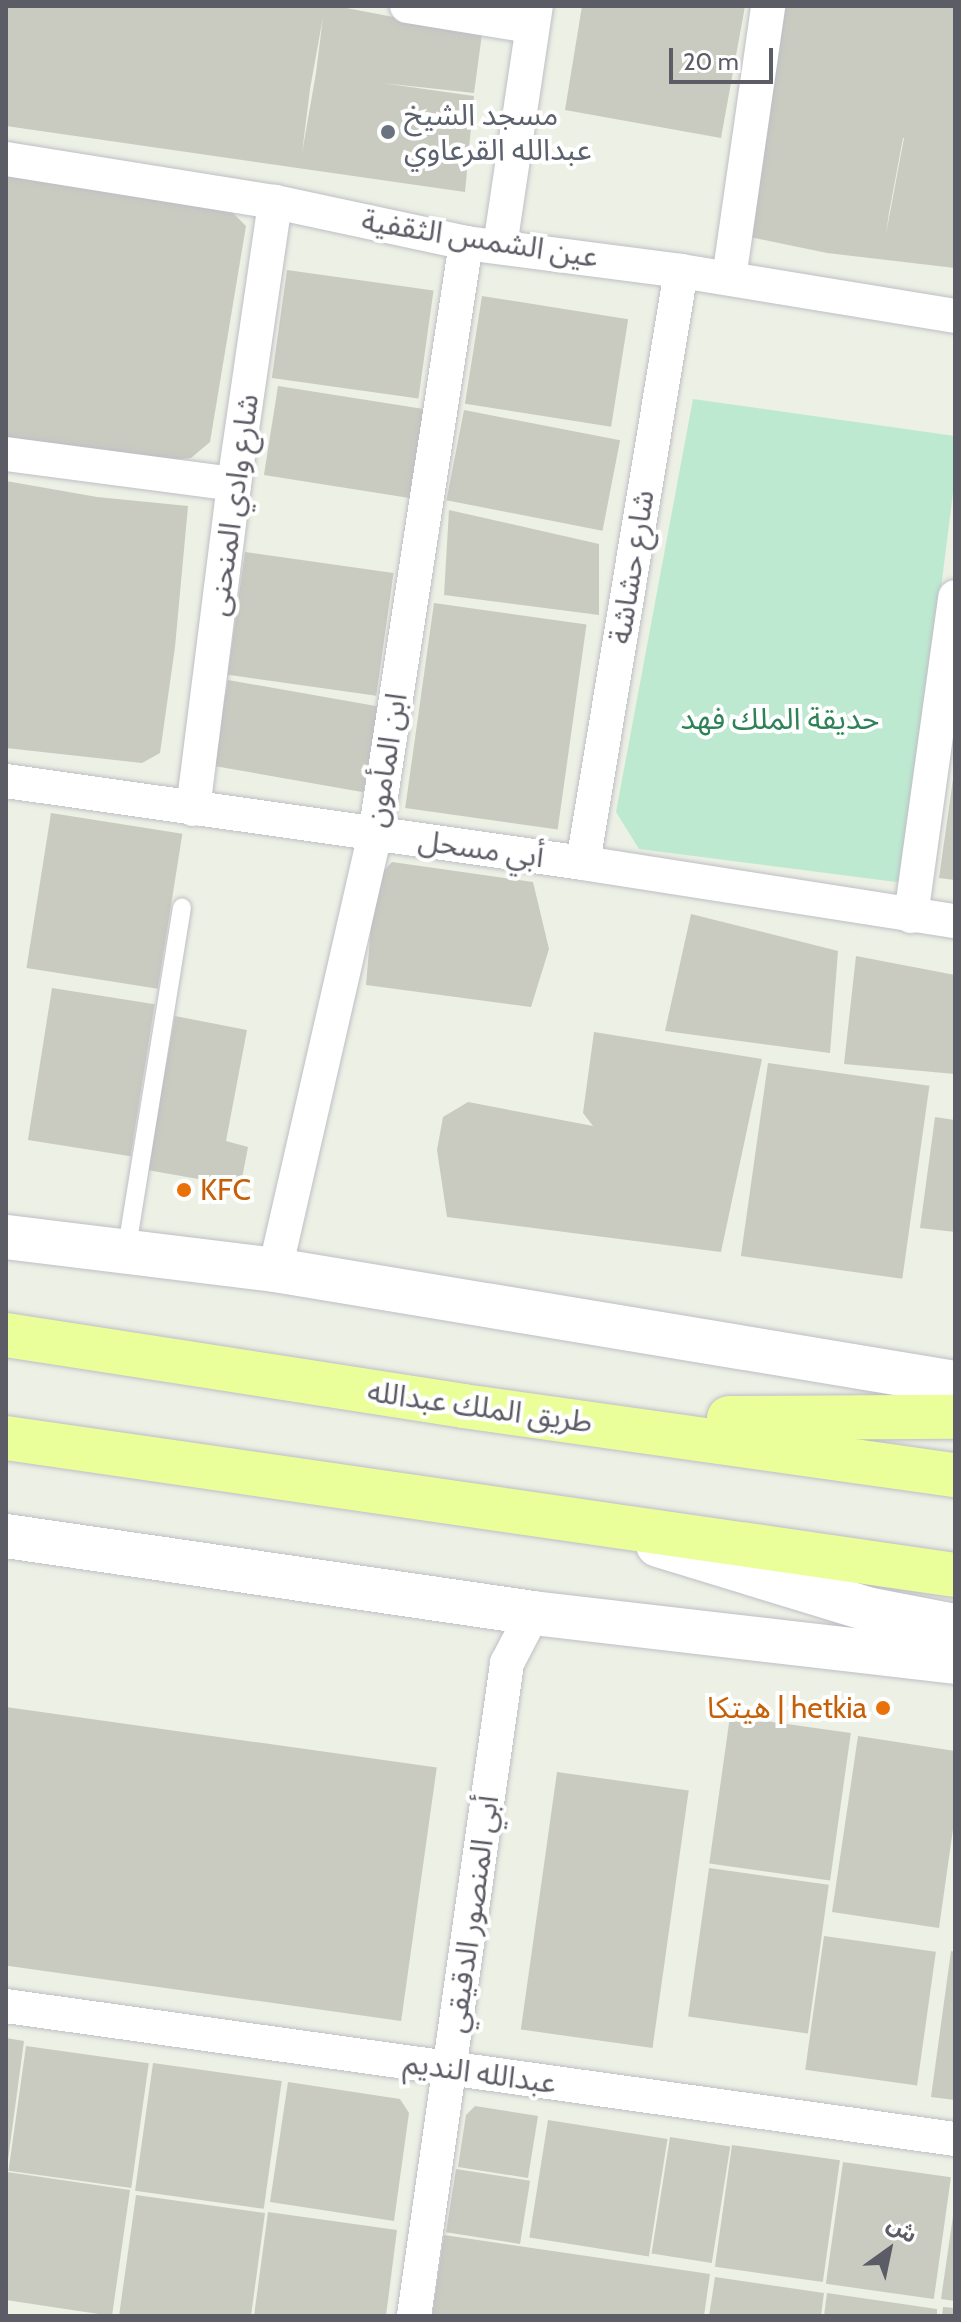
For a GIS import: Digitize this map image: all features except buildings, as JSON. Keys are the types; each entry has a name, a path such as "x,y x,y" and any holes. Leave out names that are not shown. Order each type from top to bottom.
{"highway":[{"name":"طريق الملك عبدالله","path":"6,1335 463,1406 955,1475"},
{"path":"463,1406 784,1420 955,1417"},
{"path":"6,1438 955,1575"}],"main road":[{"path":"6,1237 275,1270 955,1383"},
{"path":"595,1525 867,1609 955,1626"},
{"path":"6,1536 533,1613 955,1662"}],"street":[{"path":"407,6 534,16"},
{"path":"729,278 768,6"},
{"name":"ابن المأمون","path":"275,1270 375,835 483,244 534,16"},
{"name":"عين الشمس الثقفية","path":"6,159 275,202 483,244 729,278 955,316"},
{"name":"شارع وادي المنحنى","path":"193,809 234,484 275,202"},
{"name":"شارع حشاشة","path":"583,863 681,271"},
{"path":"6,454 234,484"},
{"path":"911,916 955,597"},
{"name":"أبي مسحل","path":"6,781 583,863 955,921"},
{"name":"أبي المنصور الدقيقي","path":"414,2316 507,1663 533,1613"},
{"name":"عبدالله النديم","path":"6,2006 955,2139"}],"lane":[{"path":"126,1253 182,908"}],"green space":[{"name":"حديقة الملك فهد","path":"693,399 955,436 955,477 904,883 639,849 616,812"}],"place":[{"name":"مسجد الشيخ عبدالله القرعاوي","path":"388,132"},
{"name":"KFC","path":"184,1190"},
{"name":"هيتكا | hetkia","path":"883,1708"}]}
